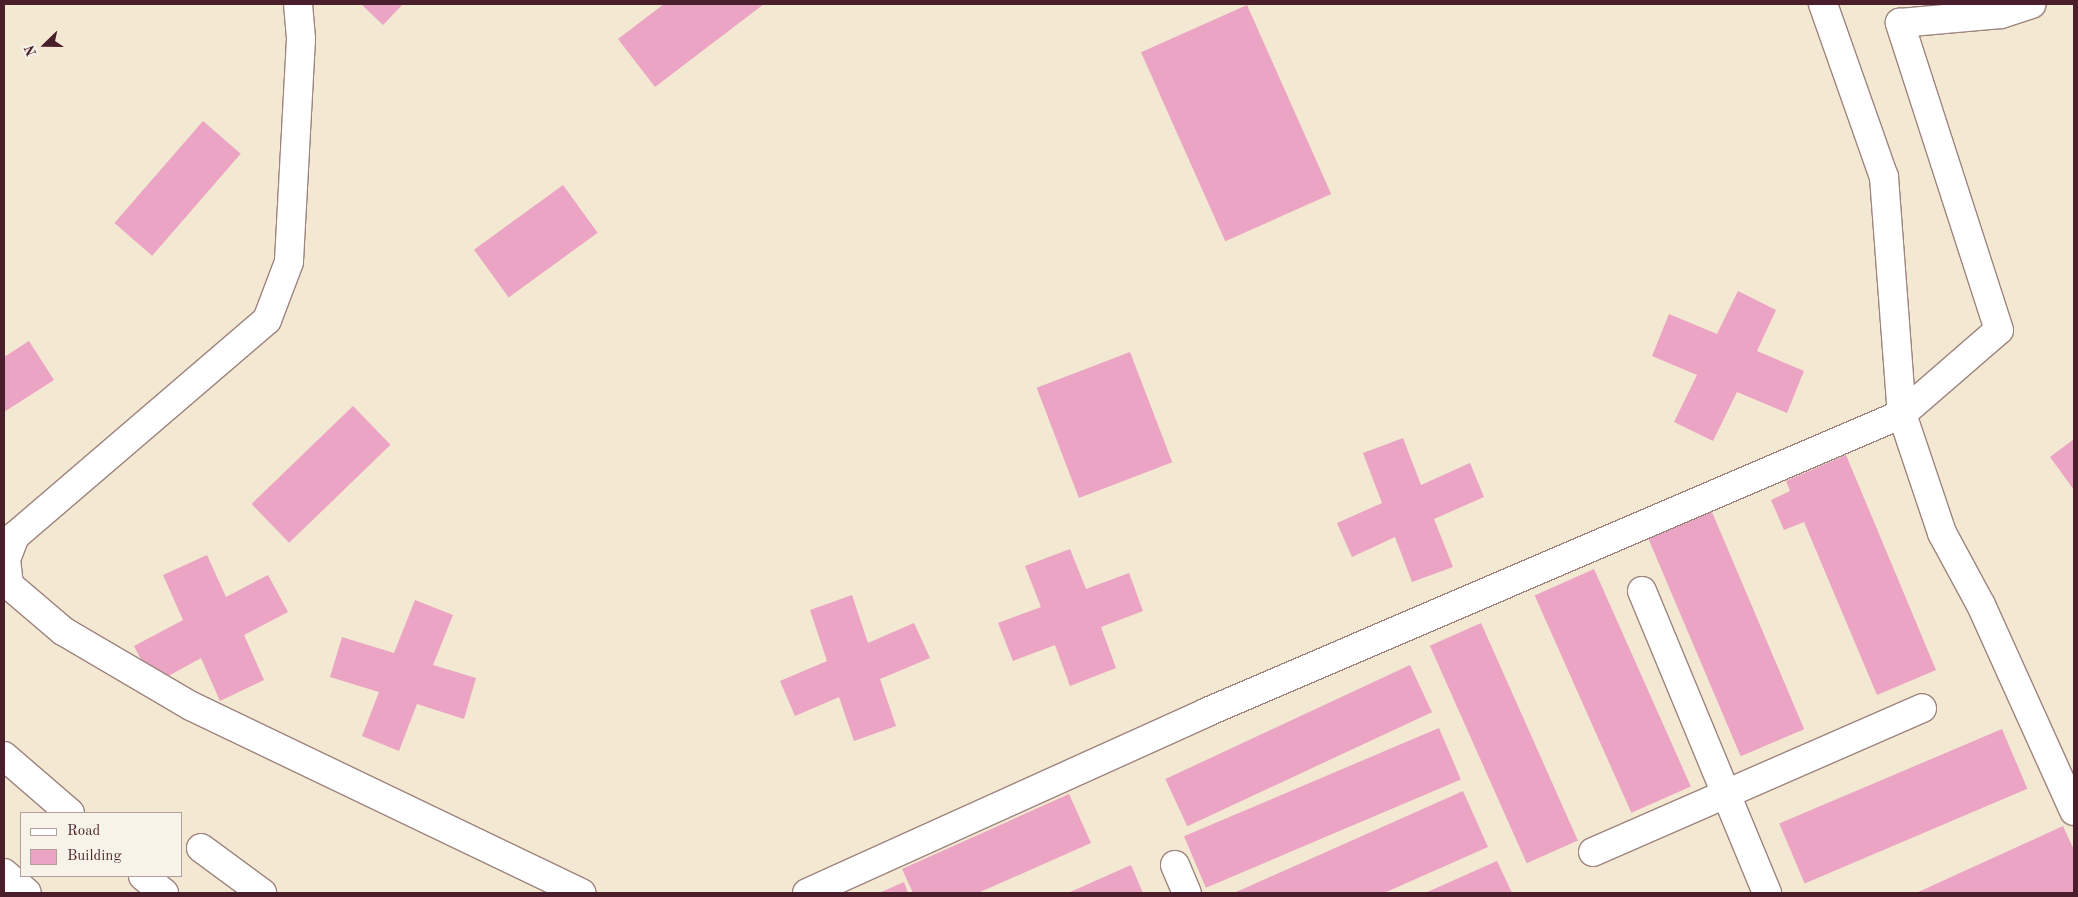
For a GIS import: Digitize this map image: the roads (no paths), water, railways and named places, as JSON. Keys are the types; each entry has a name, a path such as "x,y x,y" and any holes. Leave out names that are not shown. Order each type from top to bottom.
{"main road":[{"path":"298,4 301,39 289,262 267,320 15,536 6,560 9,585 63,631 191,706 581,893"},
{"path":"1823,4 1884,177 1902,414 1942,533 1981,605 2074,811"},
{"path":"807,893 1207,712 1902,414 1999,330 1900,22 2001,14 2031,4"},
{"path":"1642,591 1767,893"},
{"path":"1593,852 1724,793 1922,708"},
{"path":"4,756 69,812"},
{"path":"201,848 262,893"},
{"path":"1175,865 1187,893"},
{"path":"4,873 27,893"},
{"path":"144,877 164,893"}]}
